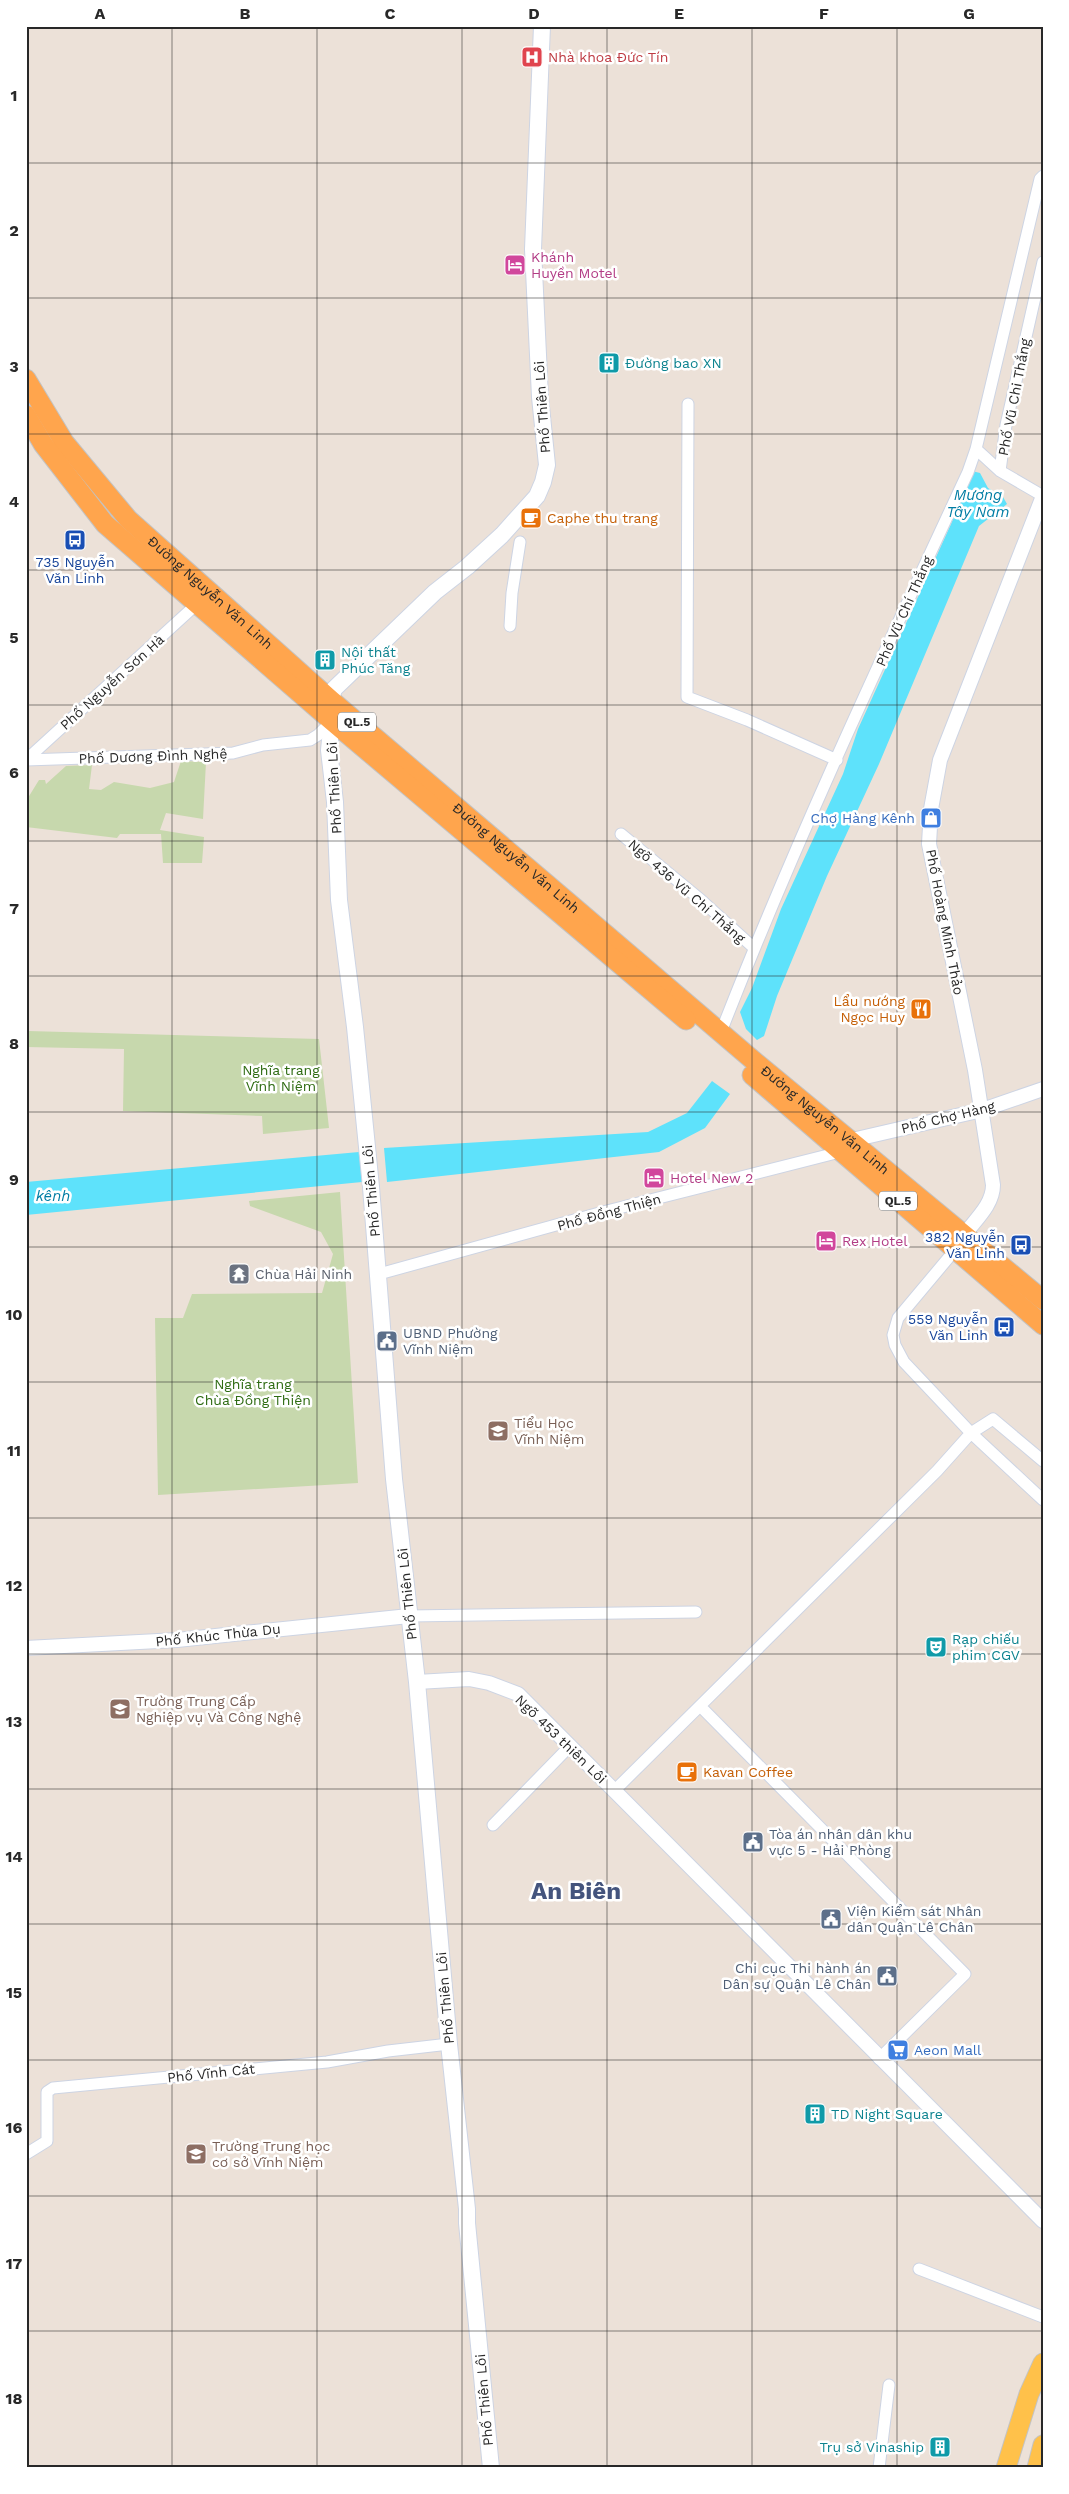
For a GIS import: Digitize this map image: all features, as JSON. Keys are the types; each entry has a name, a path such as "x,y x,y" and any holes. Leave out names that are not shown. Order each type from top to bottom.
{"highway":[{"name":"Đường Nguyễn Văn Linh","path":"26,379 64,442 128,518 331,700 720,1040 960,1242 1043,1325"},
{"name":"Đường Nguyễn Văn Linh","path":"26,415 43,444 105,524 332,721 720,1040"},
{"name":"Đường Nguyễn Văn Linh","path":"960,1242 1043,1300"}],"main road":[{"name":"Phố Thiên Lôi","path":"491,2468 467,2223 468,2209 449,2044 417,1682 394,1479 372,1187 339,900 335,802 329,750 332,721 331,700 334,689 397,628 502,535 537,496 543,482 547,465 540,397 533,249 542,26"},
{"path":"1006,2468 1029,2394 1043,2363"},
{"path":"1036,2468 1043,2445"}],"street":[{"name":"Phố Vũ Chí Thắng","path":"720,1040 754,948 976,449 1023,244 1040,179 1043,176"},
{"name":"Phố Vũ Chi Thắng","path":"1000,471 1006,425 1043,262"},
{"path":"688,404 687,697 747,720 837,760"},
{"name":"Phố Vũ Chi Thắng","path":"976,449 1000,471"},
{"path":"1000,471 1043,496"},
{"name":"Phố Hoàng Minh Thảo","path":"960,1242 989,1203 993,1194 982,1110 929,844 931,809 940,760 1043,496"},
{"path":"510,626 512,593 520,542"},
{"name":"Phố Nguyễn Sơn Hà","path":"26,760 198,603"},
{"name":"Phố Dương Đình Nghệ","path":"26,760 233,753 263,745 310,740 332,721"},
{"name":"Ngõ 436 Vũ Chí Thắng","path":"621,834 701,900 754,948"},
{"name":"Phố Chợ Hàng","path":"846,1146 982,1110 1043,1089"},
{"name":"Phố Đồng Thiện","path":"379,1274 846,1146"},
{"path":"960,1242 898,1318 893,1335 895,1345 904,1362 970,1432 1043,1500"},
{"path":"614,1791 701,1707 937,1471 970,1432 993,1419 1043,1461"},
{"path":"409,1616 696,1612"},
{"name":"Phố Khúc Thừa Dụ","path":"26,1648 177,1640 409,1616"},
{"name":"Ngõ 453 thiên Lôi","path":"417,1682 468,1679 489,1683 518,1694 569,1748 1043,2221"},
{"path":"701,1707 965,1974 879,2059"},
{"path":"493,1824 569,1748"},
{"name":"Phố Vĩnh Cát","path":"26,2154 47,2141 47,2092 53,2088 327,2062 388,2051 449,2044"},
{"path":"919,2268 1043,2317"},
{"path":"879,2468 889,2385"}],"green space":[{"path":"181,761 206,762 203,819 166,813 160,830 204,837 202,863 163,863 161,834 120,834 117,838 26,827 26,801 39,780 45,780 46,784 66,766 92,765 89,789 101,790 114,782 150,788 174,782"},
{"name":"Nghĩa trang Vĩnh Niệm","path":"28,1031 319,1039 329,1128 263,1134 262,1116 123,1111 124,1049 26,1047"},
{"name":"Nghĩa trang Chùa Đồng Thiện","path":"340,1192 358,1483 158,1495 155,1318 183,1318 192,1294 322,1293 333,1254 321,1232 250,1206 249,1201"}],"water":[{"name":"Mương Tây Nam","path":"972,471 980,473 988,488 1003,497 1007,504 979,526 879,764 827,876 777,996 764,1036 757,1040 746,1029 740,1012 752,988 781,909 843,774 858,729 951,524"},
{"path":"712,1081 730,1094 705,1128 659,1152 387,1182 384,1148 648,1132 687,1113"},
{"name":"kênh","path":"359,1152 362,1182 26,1215 26,1182"}],"place":[{"name":"Nhà khoa Đức Tín","path":"532,57"},
{"name":"Khánh Huyền Motel","path":"515,265"},
{"name":"Đường bao XN","path":"609,363"},
{"name":"Caphe thu trang","path":"531,518"},
{"name":"735 Nguyễn Văn Linh","path":"75,540"},
{"name":"Nội thất Phúc Tăng","path":"325,660"},
{"name":"Chợ Hàng Kênh","path":"931,818"},
{"name":"Lẩu nướng Ngọc Huy","path":"921,1009"},
{"name":"Hotel New 2","path":"654,1178"},
{"name":"Rex Hotel","path":"826,1241"},
{"name":"382 Nguyễn Văn Linh","path":"1021,1245"},
{"name":"Chùa Hải Ninh","path":"239,1274"},
{"name":"559 Nguyễn Văn Linh","path":"1004,1327"},
{"name":"UBND Phường Vĩnh Niệm","path":"387,1341"},
{"name":"Tiểu Học Vĩnh Niệm","path":"498,1431"},
{"name":"Rạp chiếu phim CGV","path":"936,1647"},
{"name":"Trường Trung Cấp Nghiệp vụ Và Công Nghệ","path":"120,1709"},
{"name":"Kavan Coffee","path":"687,1772"},
{"name":"Tòa án nhân dân khu vực 5 - Hải Phòng","path":"753,1842"},
{"name":"Viện Kiểm sát Nhân dân Quận Lê Chân","path":"831,1919"},
{"name":"Chi cục Thi hành án Dân sự Quận Lê Chân","path":"887,1976"},
{"name":"Aeon Mall","path":"898,2050"},
{"name":"TD Night Square","path":"815,2114"},
{"name":"Trường Trung học cơ sở Vĩnh Niệm","path":"196,2154"},
{"name":"Trụ sở Vinaship","path":"940,2447"}],"district":[{"name":"An Biên","path":"576,1891"}]}
